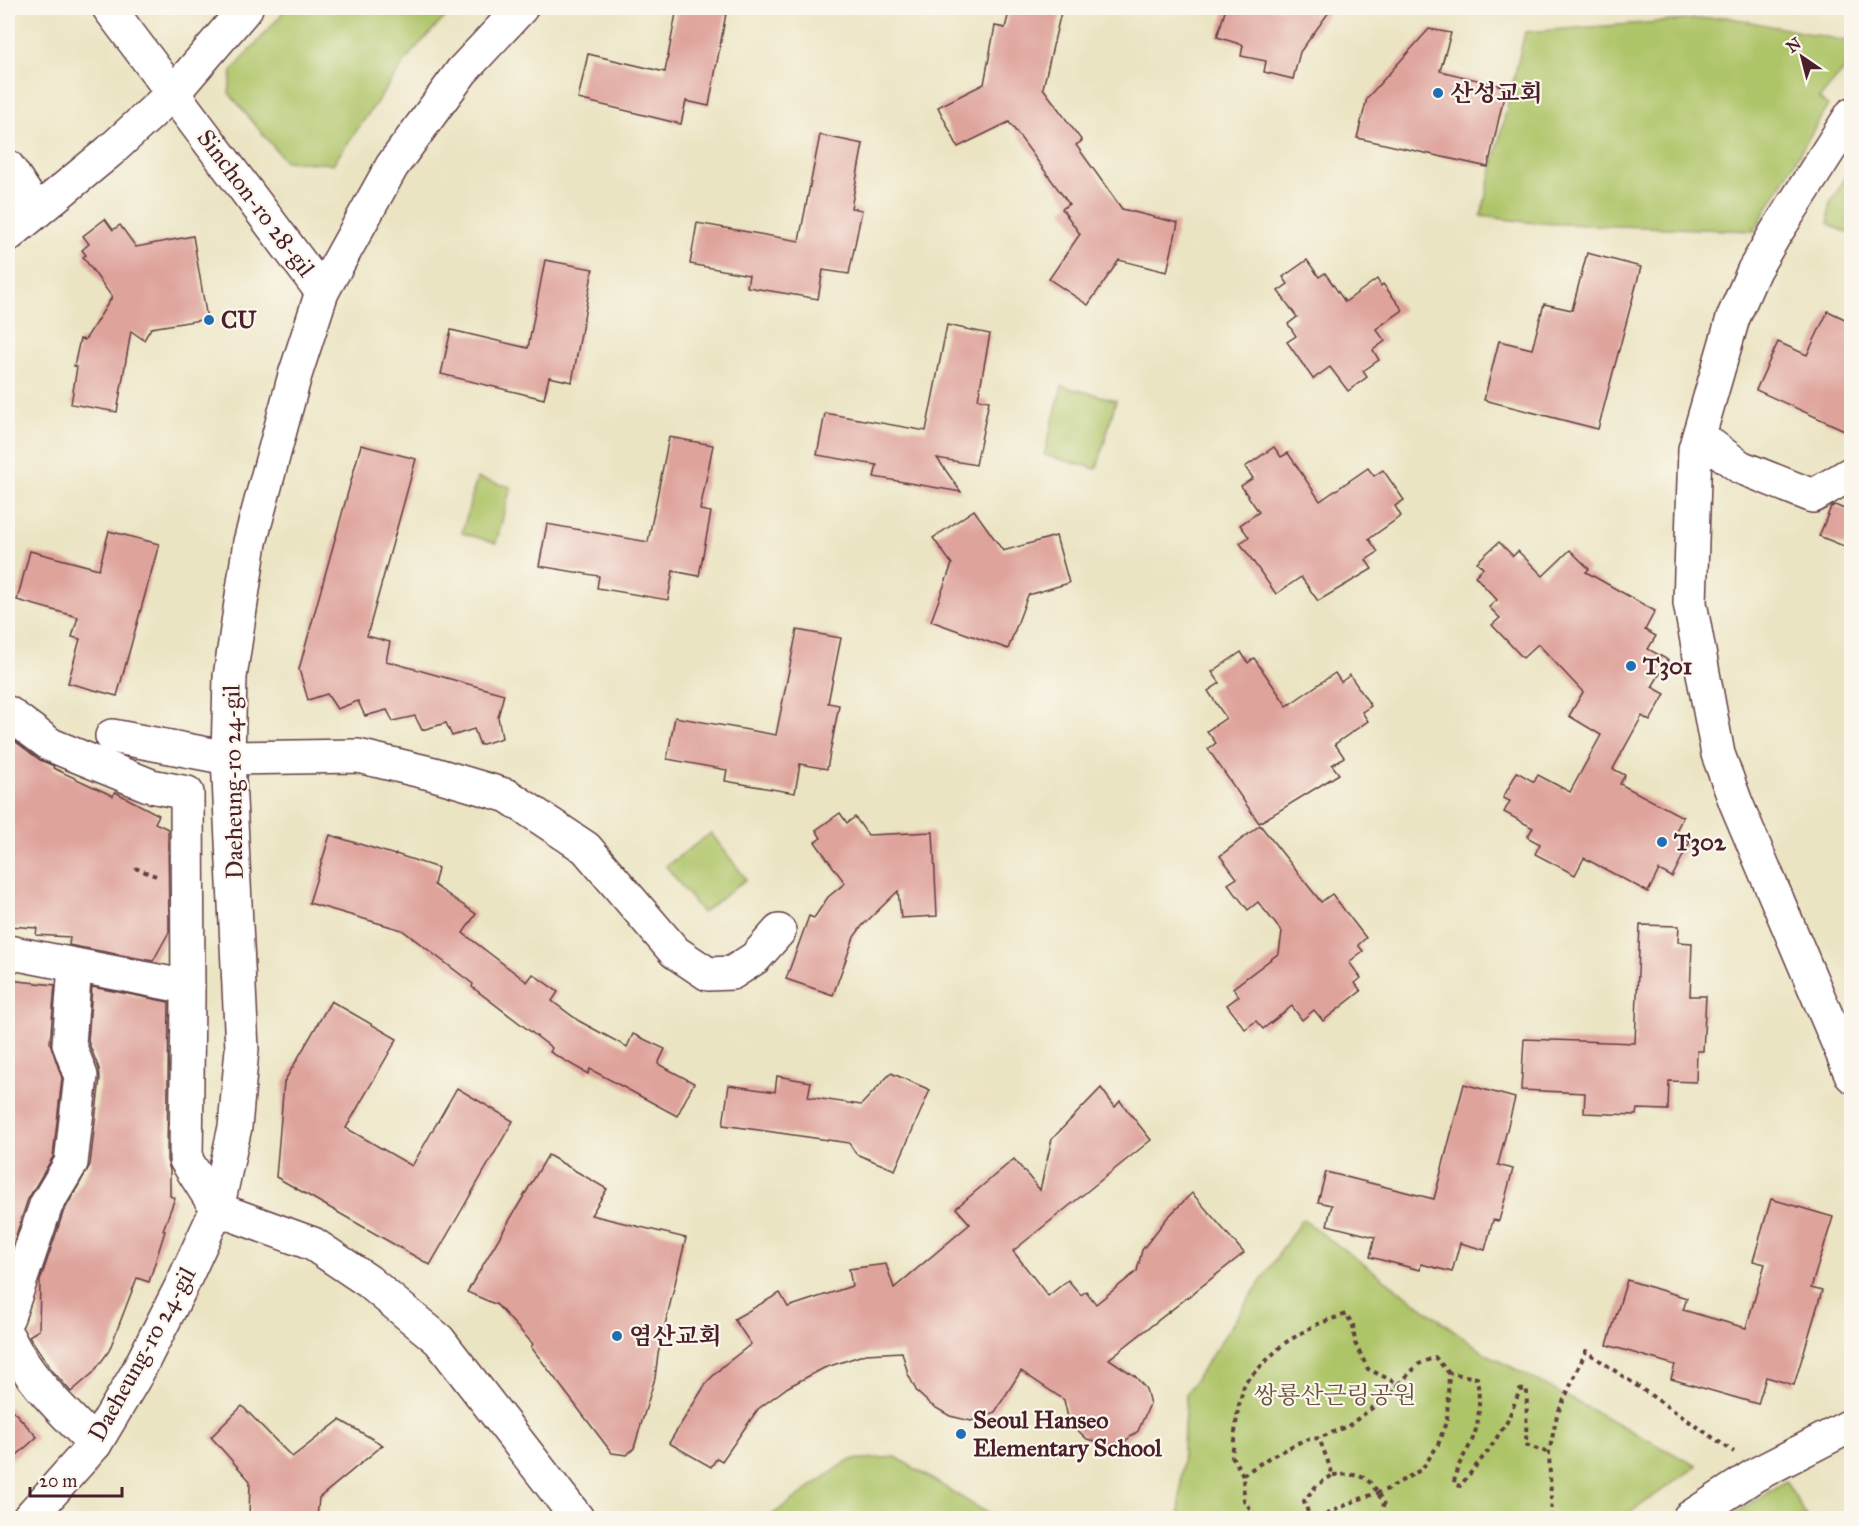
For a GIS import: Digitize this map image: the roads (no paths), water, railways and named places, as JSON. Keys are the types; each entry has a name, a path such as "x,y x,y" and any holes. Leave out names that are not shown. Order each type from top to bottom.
{"street":[{"name":"Sinchon-ro 28-gil","path":"110,8 322,292 392,166 462,71 521,8"},
{"path":"8,235 110,152 174,92 246,8"},
{"path":"1851,114 1754,270 1733,318 1695,448 1690,603 1718,754 1773,894 1794,937 1851,1076"},
{"path":"8,167 37,211"},
{"name":"Daeheung-ro 24-gil","path":"29,1518 95,1444 136,1375 181,1287 217,1209 235,1127 242,1049 228,758 230,677 250,542 295,375 322,292"},
{"path":"1699,436 1740,467 1813,496 1851,473"},
{"name":"Daeheung-ro 24-gil","path":"8,713 51,745 151,786 187,793 186,1160 217,1209"},
{"path":"112,736 228,758 358,756 434,774 508,796 586,848 675,952 708,974 732,973 755,958 779,931"},
{"path":"8,952 188,987"},
{"path":"8,1317 46,1205 71,1163 81,1076 69,1044 75,966"},
{"path":"217,1209 313,1244 368,1281 439,1340 577,1518"},
{"path":"8,1337 16,1354 51,1400 95,1444"},
{"path":"1689,1518 1755,1474 1851,1425"}],"place":[{"name":"산성교회","path":"1438,93"},
{"name":"CU","path":"209,320"},
{"name":"T301","path":"1631,666"},
{"name":"T302","path":"1662,842"},
{"name":"염산교회","path":"617,1336"},
{"name":"Seoul Hanseo Elementary School","path":"961,1434"}],"park label":[{"name":"쌍룡산근링공원","path":"1335,1395"}]}
